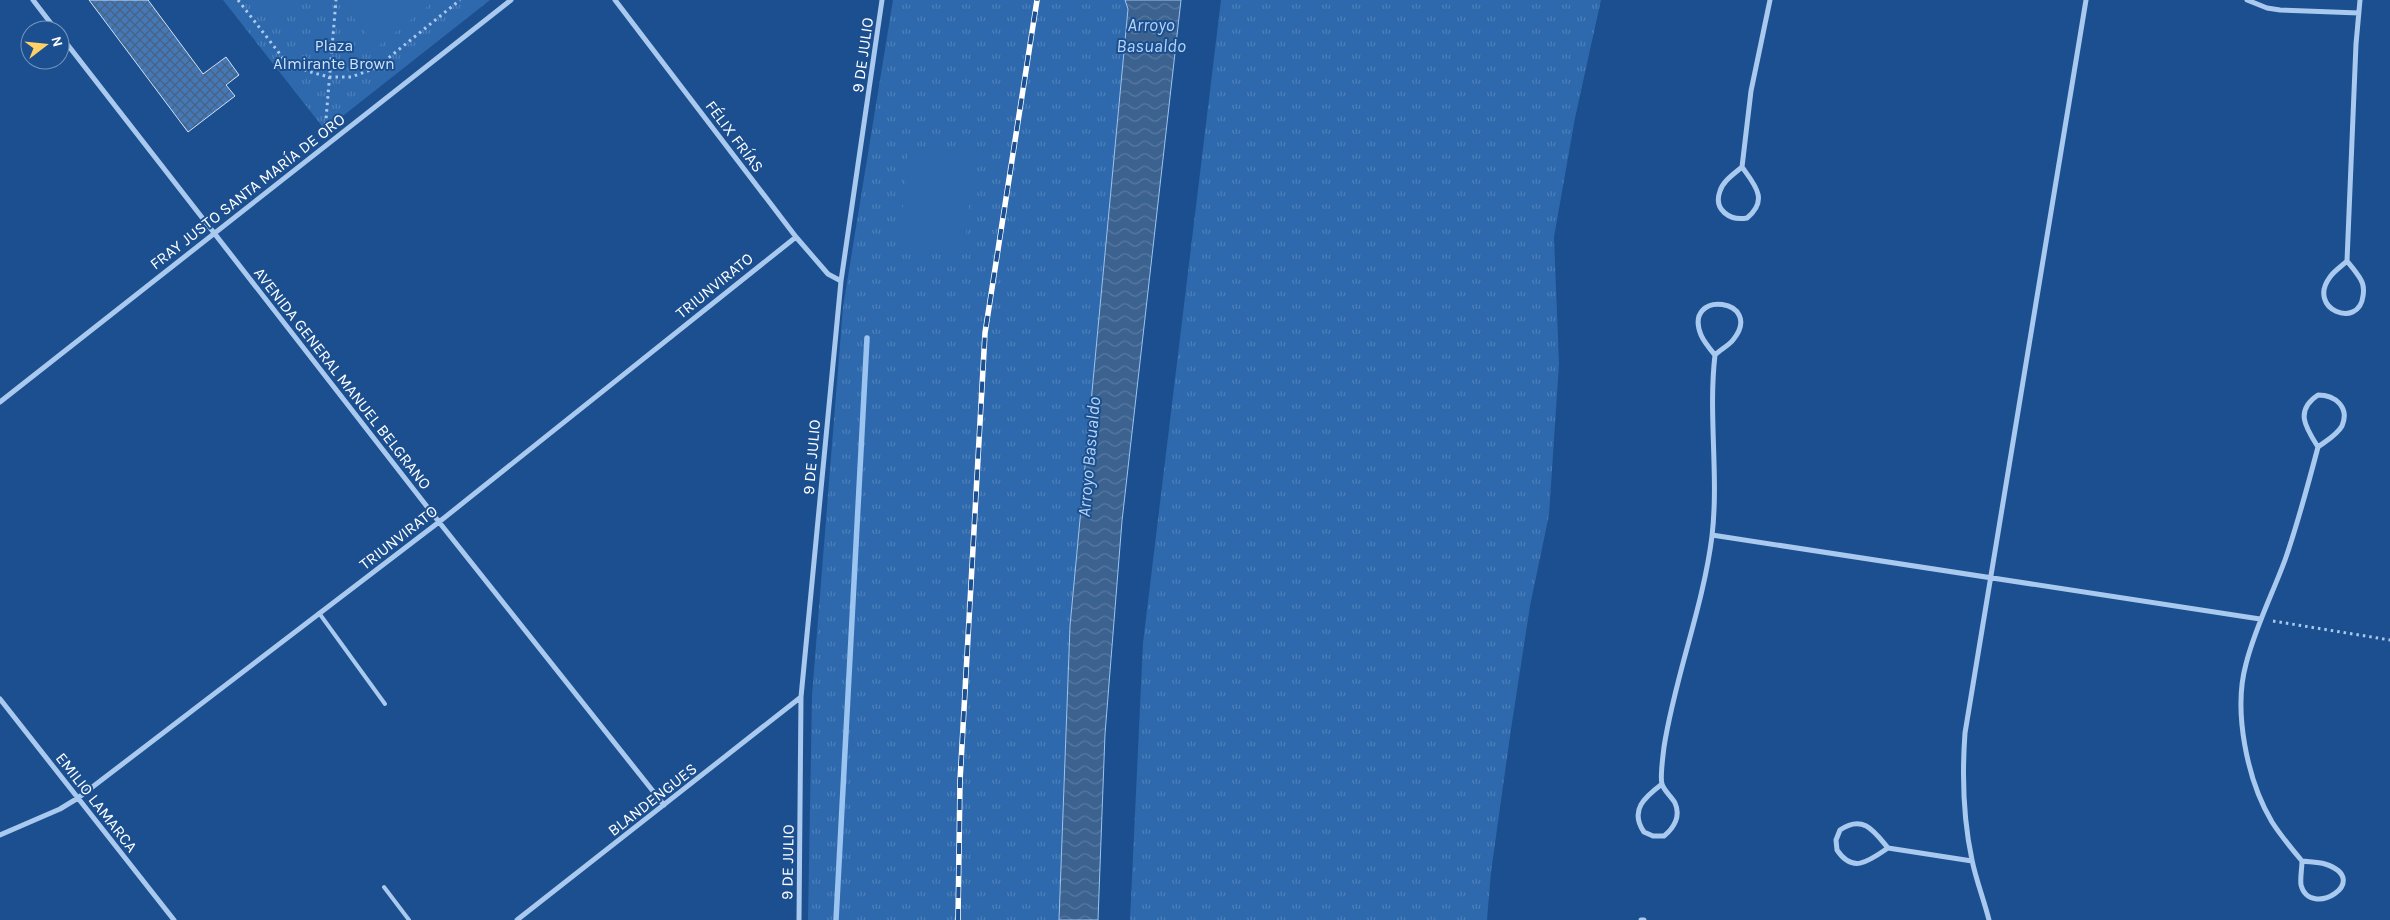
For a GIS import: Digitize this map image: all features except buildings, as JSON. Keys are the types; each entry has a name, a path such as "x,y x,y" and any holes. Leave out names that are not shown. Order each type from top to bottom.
{"street":[{"path":"33,0 48,20"},
{"name":"FRAY JUSTO SANTA MARÍA DE ORO","path":"0,402 511,0"},
{"name":"FÉLIX FRÍAS","path":"615,0 796,236 828,274 841,281"},
{"name":"9 DE JULIO","path":"799,920 801,697 841,281 882,0"},
{"path":"1742,167 1756,186 1758,201 1753,213 1747,218 1736,220 1726,216 1718,202 1720,190 1725,182 1742,167 1751,91 1770,0"},
{"path":"1990,920 1972,861 1964,802 1963,764 1966,733 2086,0"},
{"path":"2246,0 2267,8 2280,10 2359,13"},
{"path":"2347,261 2331,275 2325,284 2324,295 2331,310 2341,314 2352,312 2362,300 2364,289 2361,280 2347,261 2360,0"},
{"name":"AVENIDA GENERAL MANUEL BELGRANO","path":"70,48 438,522 664,805"},
{"name":"TRIUNVIRATO","path":"0,835 60,809 78,798 438,522 796,236"},
{"path":"1662,784 1644,798 1639,806 1636,817 1644,832 1653,836 1664,836 1675,824 1677,813 1675,803 1662,784 1670,716 1707,568 1712,535 1715,470 1712,378 1714,355 1702,336 1700,321 1706,308 1713,304 1723,303 1733,308 1740,322 1732,342 1714,355"},
{"path":"2317,905 2310,902 2303,892 2301,883 2302,861 2271,820 2253,774 2240,724 2240,700 2245,665 2260,619 2284,561 2302,506 2318,447 2336,434 2342,426 2344,415 2338,400 2329,395 2318,396 2306,406 2304,418 2306,427 2318,447"},
{"path":"1712,535 2260,619"},
{"name":"BLANDENGUES","path":"517,920 801,697"},
{"name":"EMILIO LAMARCA","path":"0,699 174,920"},
{"path":"1888,848 1869,861 1859,864 1848,862 1837,850 1836,840 1840,830 1855,823 1866,825 1874,831 1888,848 1972,861"},
{"path":"2302,861 2325,864 2334,868 2341,877 2342,893 2335,902"}],"lane":[{"path":"319,614 385,704"},
{"path":"384,887 409,920"}],"path":[{"path":"238,0 284,58 307,71 329,77 351,77 376,68 460,0"},
{"path":"324,146 336,2 341,0"},
{"path":"2260,619 2390,640"}],"green space":[{"name":"Plaza Almirante Brown","path":"223,0 490,0 325,130"},
{"path":"257,0 304,0 275,23"},
{"path":"353,0 435,0 377,47 345,6"},
{"path":"893,0 1125,0 1128,9 1070,626 1059,920 808,920 812,695 843,307"},
{"path":"1221,0 1601,0 1575,118 1554,237 1559,364 1549,515 1530,606 1511,729 1491,872 1487,920 1130,920 1143,643"},
{"path":"909,147 974,154 964,254 899,248"}],"water":[{"name":"Arroyo Basualdo","path":"1125,0 1181,0 1122,521 1105,734 1098,920 1059,920 1070,626 1128,9"}],"waterway":[{"path":"836,920 867,338"}],"railway":[{"path":"958,920 960,781 985,333 1037,0"}]}
